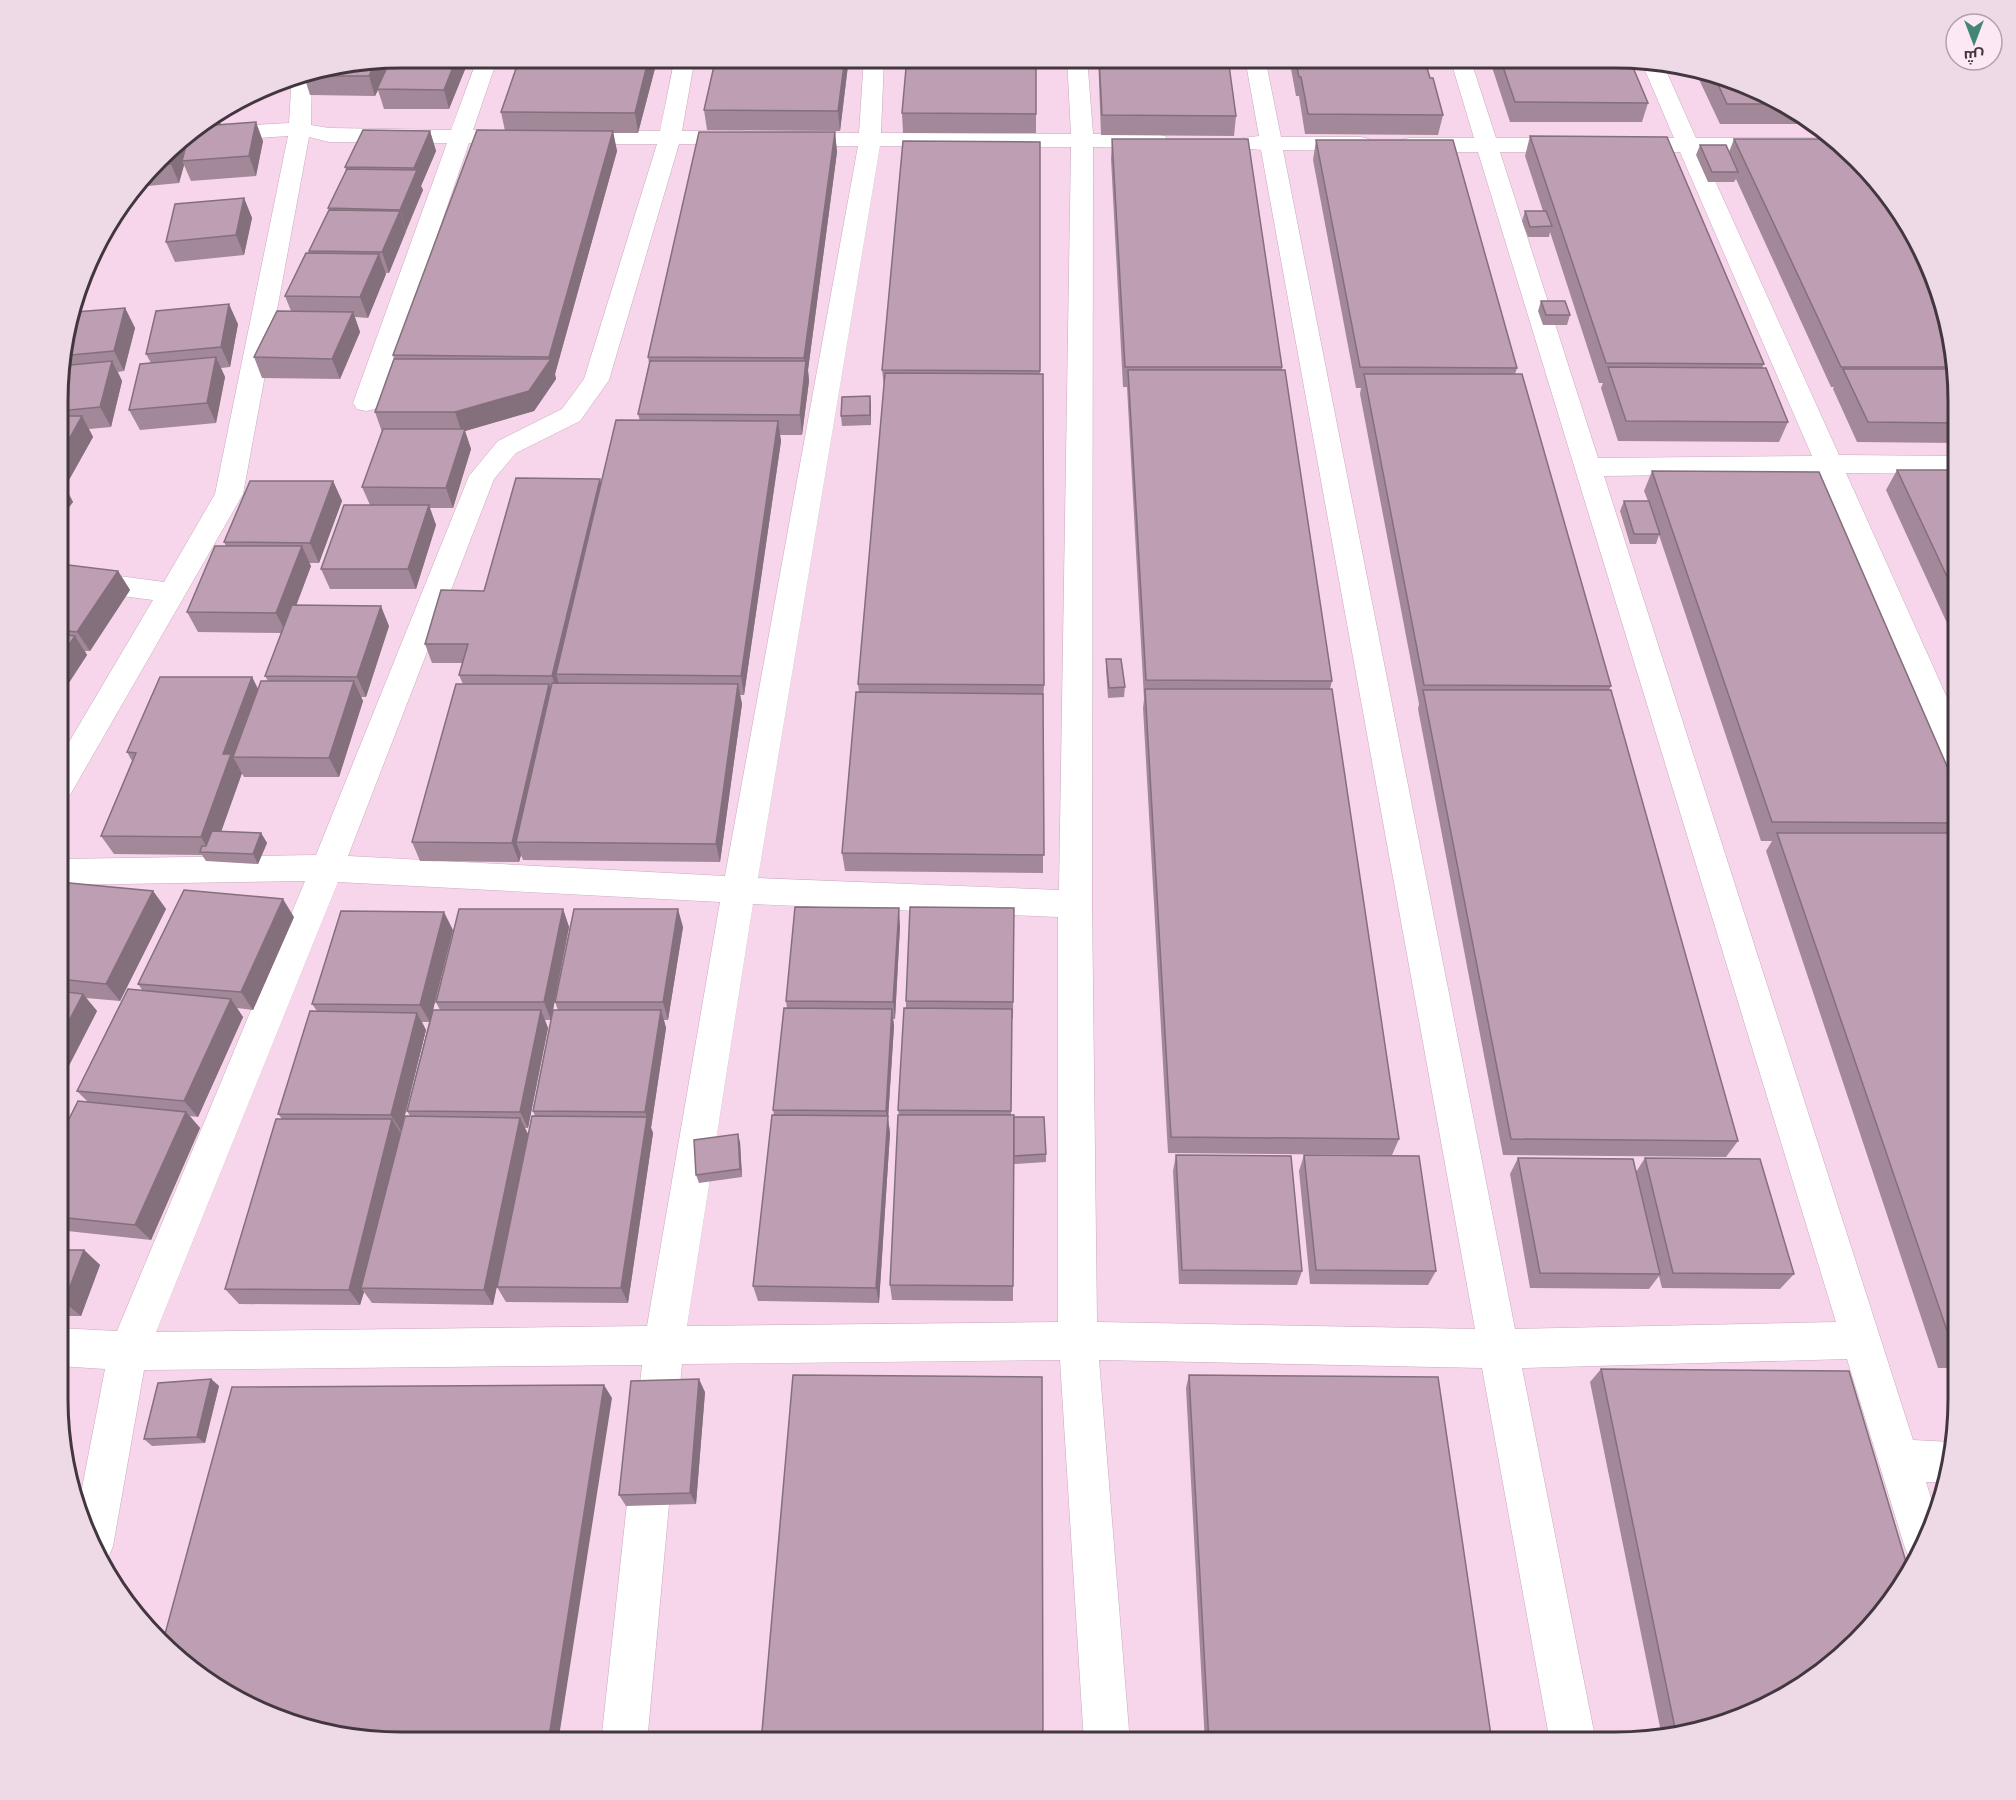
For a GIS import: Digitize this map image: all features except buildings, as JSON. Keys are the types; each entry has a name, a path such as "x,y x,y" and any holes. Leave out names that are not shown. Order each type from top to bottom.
{"street":[{"path":"366,403 484,68"},
{"path":"95,1531 128,1351 327,868 482,476 507,447 570,415 596,380 670,137 683,68"},
{"path":"625,1732 664,1345 739,890 870,140 873,68"},
{"path":"1078,68 1082,140 1075,904 1078,1341 1106,1732"},
{"path":"1257,68 1571,1732"},
{"path":"1463,68 1921,1532"},
{"path":"1655,70 1948,733"},
{"path":"68,771 229,494 300,129 303,82"},
{"path":"200,135 300,129 329,135 460,137 1177,142"},
{"path":"1224,143 1830,146"},
{"path":"1588,467 1948,465"},
{"path":"68,579 173,593"},
{"path":"68,872 327,868 739,890 1075,904"},
{"path":"68,1348 128,1351 1078,1341 1499,1349 1861,1340"},
{"path":"1898,1461 1943,1461"}]}
